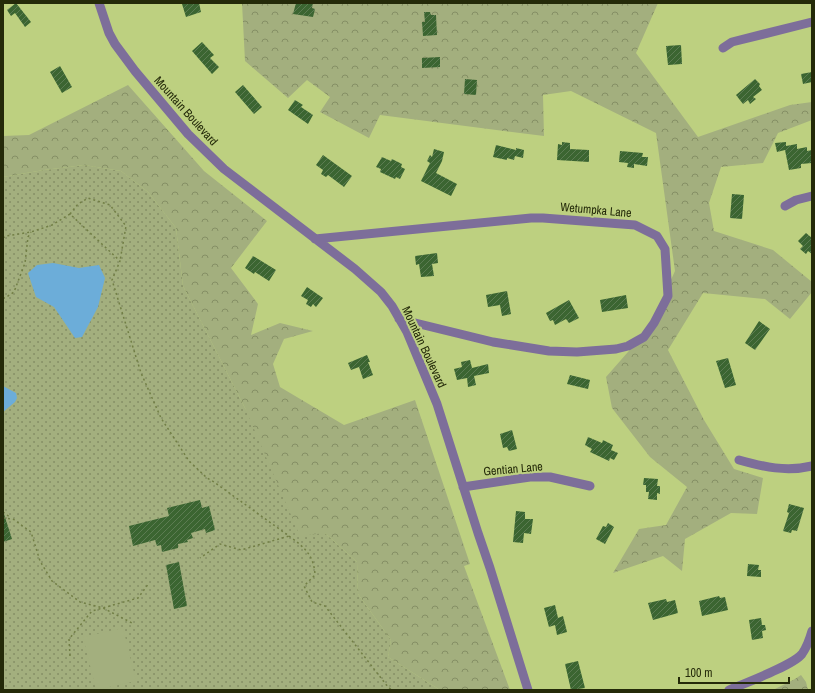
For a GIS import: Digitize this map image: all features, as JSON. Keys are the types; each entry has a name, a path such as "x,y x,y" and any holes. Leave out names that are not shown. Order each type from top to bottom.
{"street":[{"name":"Mountain Boulevard","path":"99,3 109,33 115,44 135,71 188,134 224,169 355,269 381,292 392,306 407,332 436,404 528,690"},
{"path":"723,48 732,42 812,22"},
{"path":"785,206 796,200 812,196"},
{"name":"Wetumpka Lane","path":"315,239 543,218 635,225 657,236 665,249 668,296 654,323 644,337 628,346 616,349 577,352 550,351 493,342 399,319"},
{"path":"739,460 766,467 790,470 812,466"},
{"name":"Gentian Lane","path":"462,486 530,477 550,477 590,486"},
{"path":"729,690 795,660 802,654 810,643 812,631"}],"path":[{"path":"3,238 6,236 31,232 52,225 70,214 78,204 88,198 110,205 126,226 120,261 112,280 141,373 161,418 189,461 207,478 305,548 315,563 316,574 304,586 312,602 325,606 388,687 392,690"},
{"path":"70,214 120,261"},
{"path":"3,298 14,292 25,263 28,236 31,232"},
{"path":"3,512 31,532 40,561 52,581 80,602 103,608 132,623"},
{"path":"3,518 13,520"},
{"path":"200,558 220,544 241,550 289,536"},
{"path":"70,656 69,639 92,611 138,598 149,583"}],"green space":[{"path":"242,3 658,3 636,53 698,137 790,105 812,102 812,120 778,133 763,163 721,167 709,203 714,231 773,250 812,282 812,292 790,319 765,299 703,293 668,350 704,420 734,469 763,478 757,514 731,513 685,539 682,571 663,556 613,573 639,529 666,525 687,487 650,457 612,408 606,377 649,328 675,271 656,133 571,91 543,95 544,136 380,115 369,138 320,112 330,97 307,80 288,98 245,61"},
{"path":"128,85 204,171 267,221 231,268 258,304 251,335 280,323 313,331 284,339 273,364 280,387 344,425 415,400 470,564 464,566 510,690 440,690 388,657 391,640 358,594 357,562 325,533 300,536 245,408 183,286 176,228 148,192 121,171 84,165 3,177 3,136 29,135"},
{"path":"84,165 121,171 148,192 176,228 183,286 245,408 325,533 357,562 358,594 391,640 388,657 440,690 3,690 3,177"},
{"path":"123,628 136,681 96,690 83,637"},
{"path":"801,675 806,682 808,690 773,690 795,679"}],"water":[{"path":"53,263 79,268 99,265 105,278 98,307 82,337 75,338 54,307 36,297 28,273 37,265"},
{"path":"3,386 16,393 17,398 15,402 3,412"}],"building":[{"path":"16,3 31,22 25,27 15,13 11,16 7,10"},
{"path":"183,3 199,3 201,12 186,17"},
{"path":"296,3 313,3 312,8 315,9 313,17 293,14"},
{"path":"424,12 430,12 431,15 436,15 437,35 423,36 422,22 425,22"},
{"path":"202,42 214,55 210,58 219,67 212,74 192,51"},
{"path":"681,45 682,64 668,65 666,46"},
{"path":"440,57 440,67 422,68 422,58"},
{"path":"60,66 72,87 62,93 50,72"},
{"path":"812,72 812,82 803,84 801,74"},
{"path":"465,79 477,80 476,95 464,94"},
{"path":"755,79 760,84 759,86 762,90 753,97 756,99 750,104 748,100 743,104 736,95"},
{"path":"243,85 262,107 254,114 235,92"},
{"path":"295,100 303,105 301,107 313,115 308,124 288,110"},
{"path":"562,142 570,143 570,149 589,150 589,162 557,160 558,144 562,145"},
{"path":"786,142 786,146 797,144 797,149 807,147 807,151 812,150 812,163 801,164 801,168 789,170 785,150 777,152 775,143"},
{"path":"496,145 516,150 516,148 524,150 523,158 515,156 514,160 507,158 507,160 493,157"},
{"path":"434,149 444,152 442,161 436,173 457,184 451,196 421,181 430,163 427,161 430,155 432,157"},
{"path":"620,151 643,153 642,157 648,157 647,166 634,164 634,168 627,167 628,163 619,162"},
{"path":"323,155 352,176 344,187 328,175 326,177 321,174 323,170 316,165"},
{"path":"382,157 391,161 392,159 402,164 401,167 405,169 400,179 396,177 395,179 380,172 381,169 376,167"},
{"path":"732,194 744,195 742,219 730,218"},
{"path":"806,233 812,238 812,254 808,251 806,254 800,249 803,246 798,241"},
{"path":"437,253 438,263 432,264 434,276 421,277 419,264 416,265 415,256"},
{"path":"253,256 276,270 269,281 255,272 254,274 245,268"},
{"path":"307,287 323,298 316,307 313,304 311,307 306,304 308,300 301,296"},
{"path":"507,291 511,314 502,316 500,305 488,307 486,295"},
{"path":"626,295 628,308 602,312 600,300"},
{"path":"569,300 579,318 569,323 566,319 555,325 553,320 550,321 546,313"},
{"path":"759,321 770,329 755,350 745,343"},
{"path":"367,355 373,375 363,379 359,367 351,370 348,363"},
{"path":"728,358 736,385 725,388 716,361"},
{"path":"470,360 472,368 488,364 489,373 474,376 476,385 468,387 467,378 457,380 454,369 462,367 461,362"},
{"path":"570,375 590,380 588,389 567,384"},
{"path":"512,430 517,449 509,451 507,447 503,448 500,434"},
{"path":"588,437 602,443 603,440 613,445 611,450 618,453 614,460 610,458 609,461 590,452 592,449 585,445"},
{"path":"644,478 658,479 657,486 660,486 660,494 657,493 657,500 648,499 649,492 646,492 646,485 643,485"},
{"path":"200,500 202,508 209,506 215,530 206,533 205,529 191,533 193,538 187,540 188,542 178,544 178,548 162,552 161,545 157,546 155,540 133,546 129,526 169,516 167,508"},
{"path":"789,504 804,508 797,531 792,530 791,533 783,531 789,513 787,512"},
{"path":"516,511 525,512 525,519 533,519 531,534 524,533 523,543 513,542"},
{"path":"3,514 12,539 3,542"},
{"path":"608,523 614,527 605,544 596,539 603,526 606,527"},
{"path":"179,562 187,606 174,609 166,565"},
{"path":"748,564 759,565 758,570 761,570 761,577 747,576"},
{"path":"719,596 720,598 725,597 728,610 702,616 699,601"},
{"path":"666,599 667,602 675,600 678,613 653,620 648,603"},
{"path":"555,605 558,618 563,616 567,632 557,635 555,625 549,627 544,608"},
{"path":"761,618 762,625 765,625 766,630 762,631 763,638 752,640 749,620"},
{"path":"578,661 585,688 571,690 565,664"}]}
